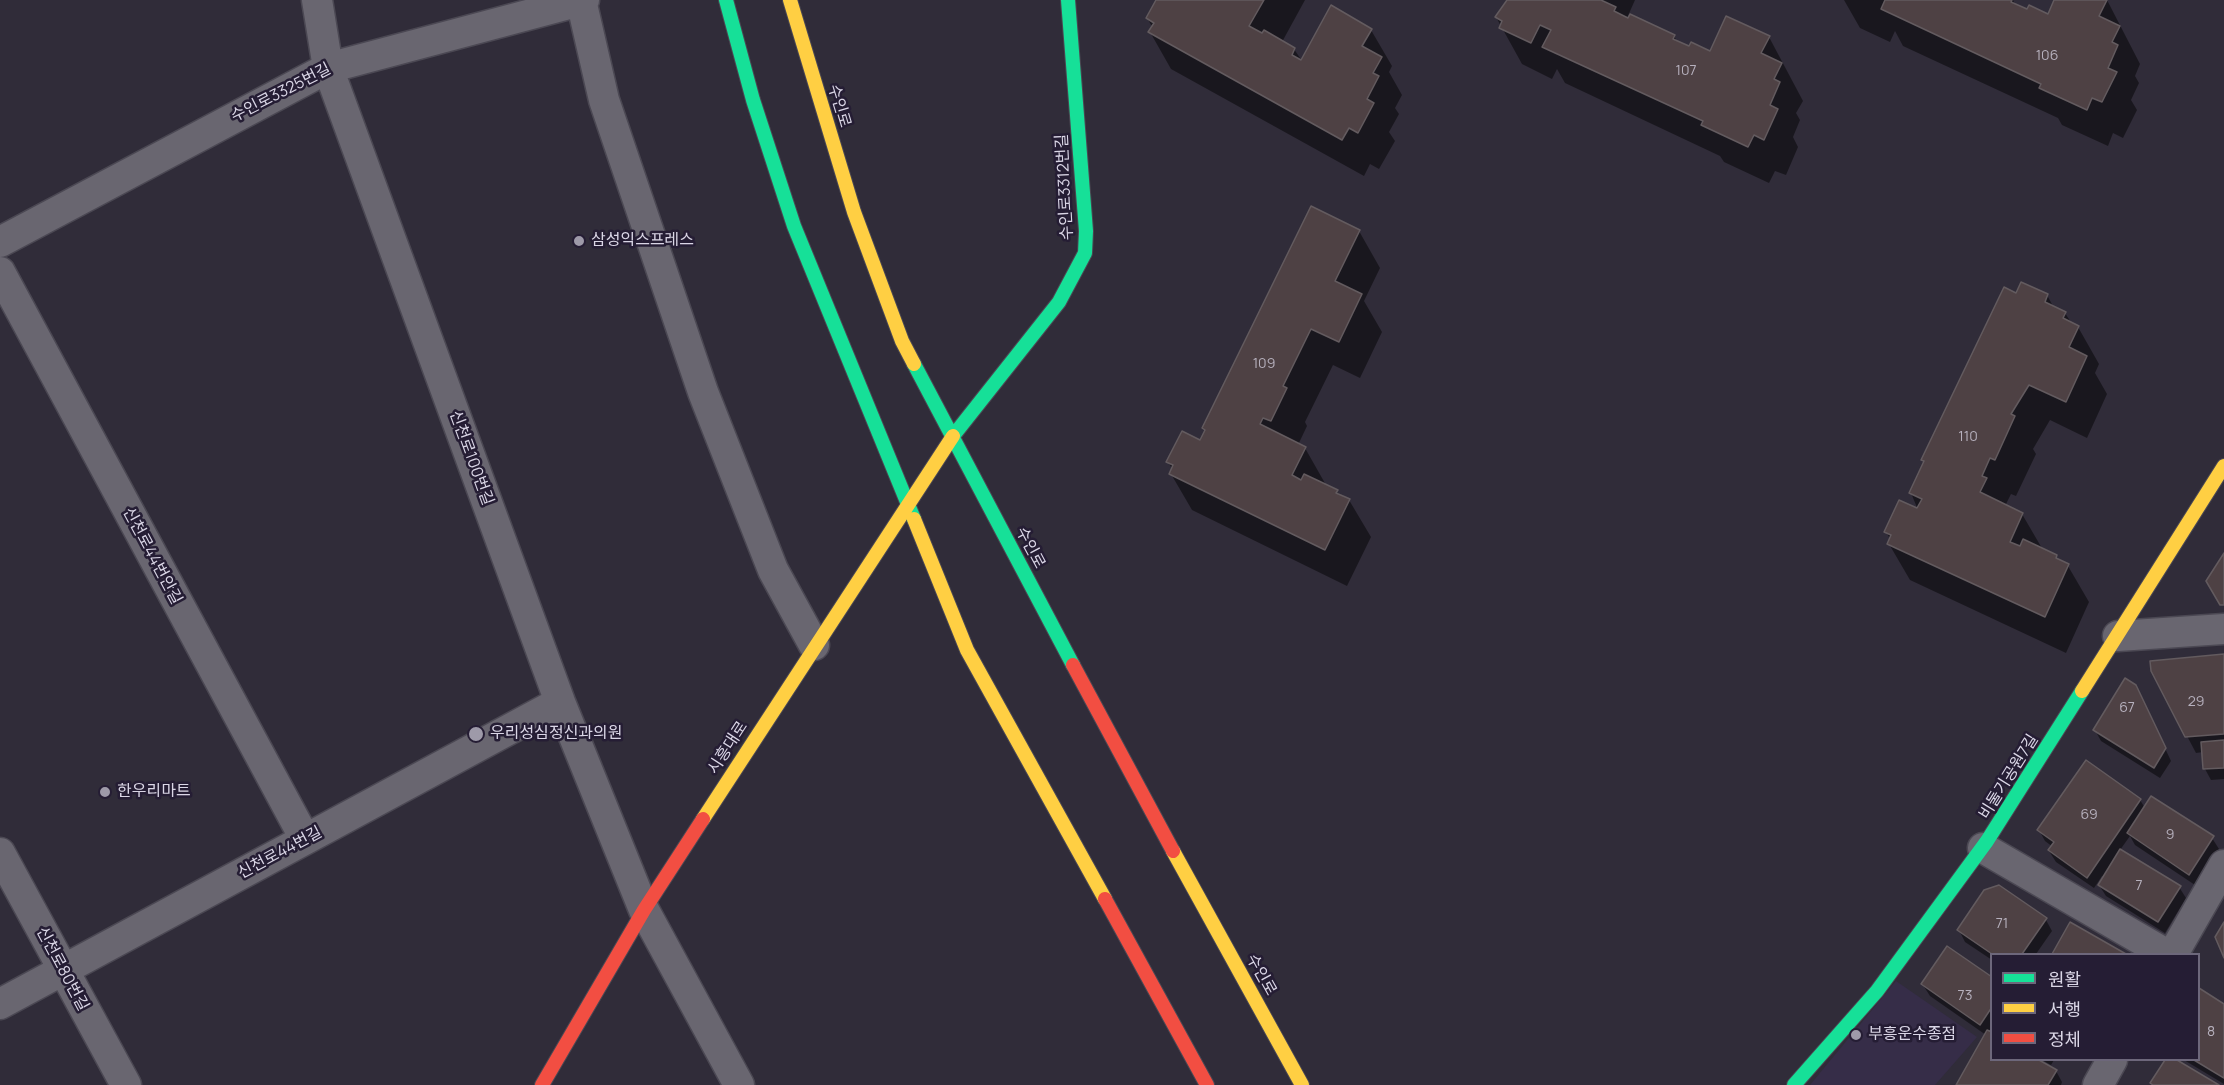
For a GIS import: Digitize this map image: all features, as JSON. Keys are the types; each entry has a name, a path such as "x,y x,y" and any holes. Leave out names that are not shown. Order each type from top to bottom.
{"main road":[{"path":"726,0 753,100 794,226 967,650 1207,1085"},
{"name":"수인로","path":"790,0 854,212 902,341 1120,754 1302,1085"},
{"name":"수인로3312번길","path":"953,436 1046,322 1085,253 1086,231 1068,0"},
{"name":"시흥대로","path":"542,1085 644,910 814,645 953,436"},
{"name":"비둘기공원7길","path":"1794,1085 1877,991 1983,848 2224,466"}],"street":[{"name":"신천로100번길","path":"317,0 327,68 560,702 644,910 739,1085"},
{"name":"수인로3325번길","path":"0,242 327,68 582,0"},
{"path":"582,0 603,100 703,392 773,570 814,645"},
{"name":"신천로44번안길","path":"0,272 304,839"},
{"path":"2118,636 2224,629"},
{"name":"신천로44번길","path":"0,1004 560,702"},
{"path":"1983,848 2164,953"},
{"name":"신천로80번길","path":"0,853 126,1085"},
{"path":"2174,953 2224,865"},
{"path":"2098,1085 2111,1061"}],"shaded area":[{"path":"1896,981 1977,1037 1935,1085 1810,1085"}],"building":[{"path":"1156,0 1264,0 1249,26 1262,33 1264,30 1295,48 1292,55 1301,60 1331,5 1372,29 1362,46 1382,57 1373,73 1379,76 1367,99 1374,103 1358,133 1349,128 1342,140 1148,32 1154,23 1146,18"},
{"path":"1507,0 1601,0 1616,7 1614,11 1628,18 1630,14 1675,35 1673,39 1689,46 1691,42 1710,51 1726,16 1770,36 1761,53 1782,63 1774,79 1780,82 1770,105 1778,109 1764,140 1754,135 1748,147 1701,125 1703,121 1542,47 1551,30 1540,25 1531,43 1499,28 1502,21 1495,17"},
{"path":"1885,0 2012,0 2011,2 2027,9 2029,5 2048,14 2054,0 2107,0 2099,16 2120,26 2112,42 2118,45 2108,68 2117,72 2102,102 2092,98 2087,110 2039,88 2041,84 1881,9"},
{"path":"1311,206 1360,230 1335,281 1362,294 1339,342 1311,329 1283,386 1287,388 1271,421 1263,418 1260,424 1306,447 1292,475 1301,480 1304,474 1338,490 1336,493 1350,499 1325,550 1169,474 1173,465 1166,462 1182,431 1200,440 1205,430 1202,428"},
{"path":"2021,282 2048,294 2045,302 2066,312 2063,318 2079,326 2069,347 2087,356 2066,402 2029,385 2011,414 2015,416 1995,460 1990,458 1982,476 1987,478 1980,492 2023,513 2010,542 2020,546 2023,539 2057,555 2056,558 2069,564 2045,617 1887,544 1891,535 1884,532 1899,500 1917,508 1922,499 1909,493 1924,461 1921,460 2004,287 2016,293"},
{"path":"2224,553 2224,605 2220,605 2206,581"},
{"path":"2224,654 2224,734 2185,737 2151,671 2150,661"},
{"path":"2125,678 2136,685 2166,748 2154,768 2093,730"},
{"path":"2224,740 2224,768 2203,769 2201,742"},
{"path":"2086,760 2141,799 2087,878 2048,850 2054,842 2037,830"},
{"path":"2151,796 2214,836 2189,875 2127,833"},
{"path":"2120,849 2181,886 2158,922 2098,885"},
{"path":"1999,885 2047,918 2023,953 1991,953 1957,930 1984,890"},
{"path":"2070,922 2124,953 2053,953"},
{"path":"2224,922 2224,958 2215,937"},
{"path":"1947,946 1990,976 1990,1010 1980,1025 1921,984"},
{"path":"2200,989 2224,1004 2224,1078 2196,1061 2200,1061"},
{"path":"1987,1030 1990,1031 1990,1061 2041,1061 2057,1070 2048,1085 1956,1085"},
{"path":"2164,1061 2179,1061 2219,1085 2153,1085 2150,1083"}],"traffic: fast":[{"path":"726,0 753,100 794,226 914,519"},
{"path":"953,436 1059,302 1085,253 1086,231 1068,0"},
{"path":"914,364 1073,665"},
{"path":"1794,1085 1877,991 1987,841 2082,691"}],"traffic: slow":[{"path":"790,0 854,212 902,341 914,364"},
{"path":"703,819 953,436"},
{"path":"2082,691 2224,466"},
{"path":"914,519 967,650 1105,899"},
{"path":"1173,851 1302,1085"}],"traffic: jam":[{"path":"1073,665 1173,851"},
{"path":"542,1085 644,910 703,819"},
{"path":"1105,899 1207,1085"}],"place":[{"name":"삼성익스프레스","path":"579,241"},
{"name":"우리성심정신과의원","path":"476,734"},
{"name":"한우리마트","path":"105,792"},
{"name":"부흥운수종점","path":"1856,1035"}]}
